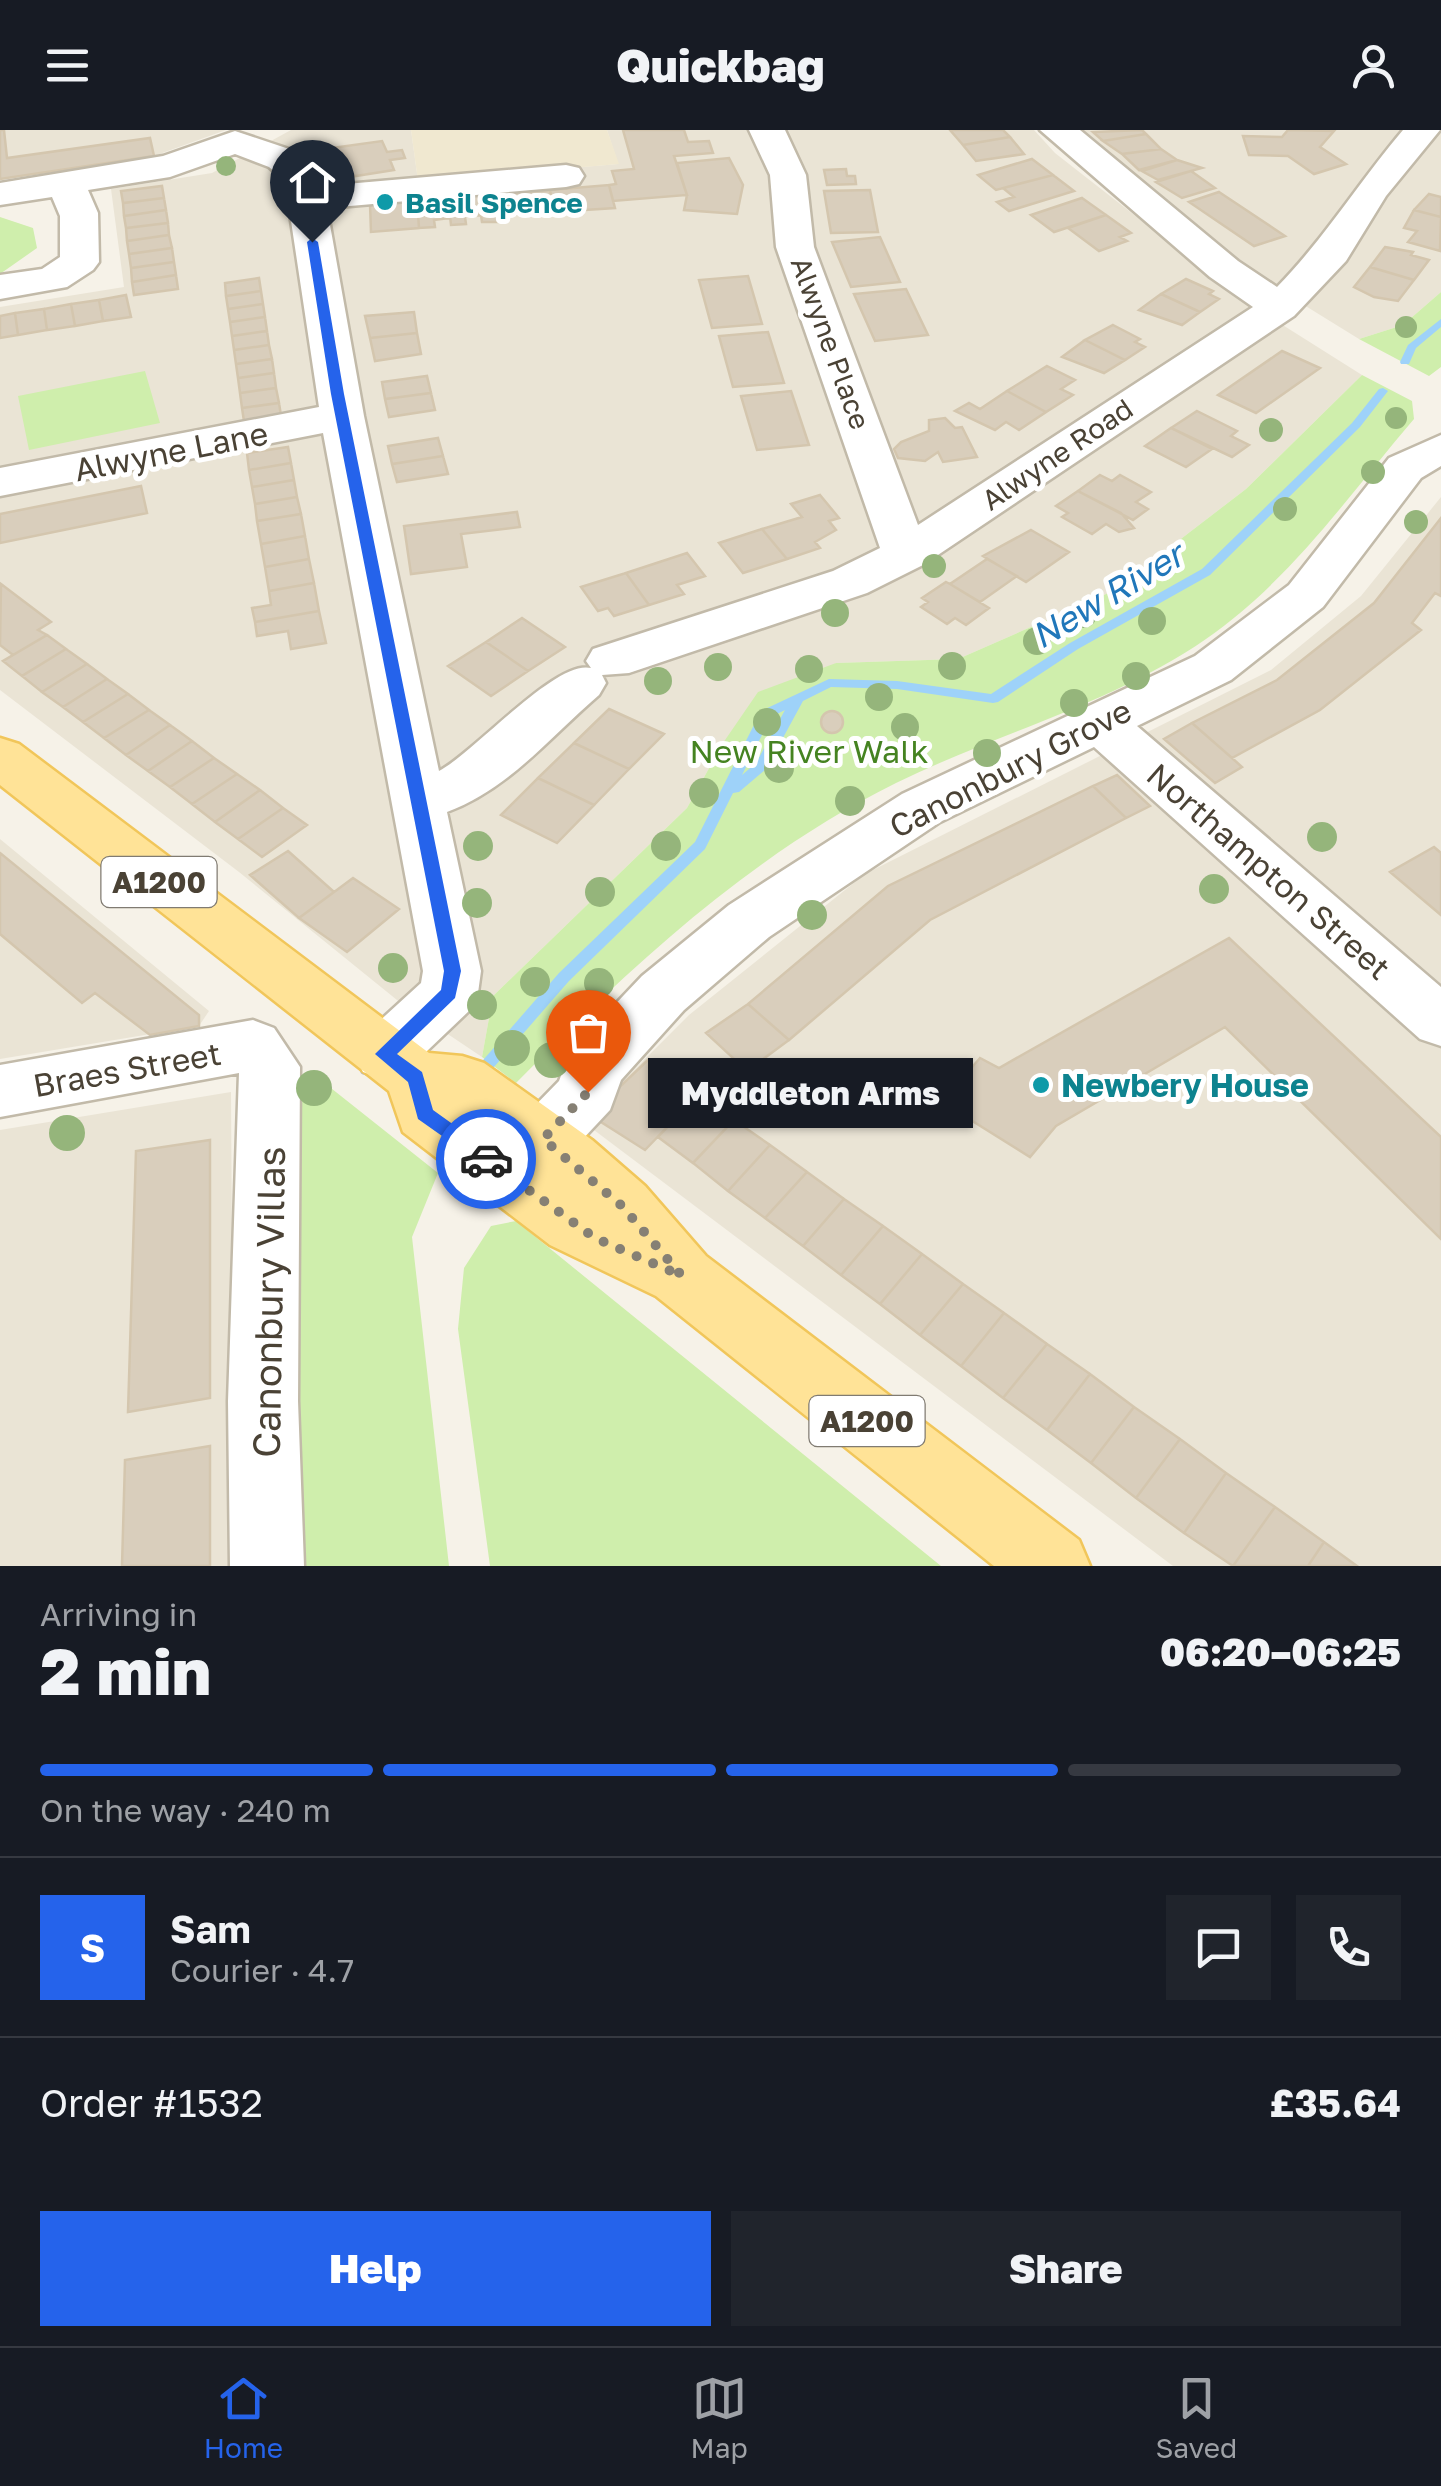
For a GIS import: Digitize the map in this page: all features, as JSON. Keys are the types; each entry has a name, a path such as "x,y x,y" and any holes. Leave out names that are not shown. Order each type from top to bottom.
{"main road":[{"name":"A1200","path":"0,757 400,1066 425,1114 574,1225 682,1276"},
{"name":"A1200","path":"400,1066 462,1080 543,1139 614,1198 682,1276 1052,1566"}],"street":[{"name":"Alwyne Place","path":"767,130 788,175 795,247 906,554"},
{"path":"1058,130 1182,236 1280,308"},
{"name":"Alwyne Road","path":"422,801 456,789 477,775 596,672 850,582 906,554 1280,308 1332,253 1399,140"},
{"path":"0,194 71,196 235,142 272,154 295,168 303,178 342,416 449,942 452,984 400,1066"},
{"path":"307,199 566,176"},
{"path":"0,287 53,279 75,266 81,253 79,213 71,196"},
{"name":"Alwyne Lane","path":"0,482 342,416"},
{"name":"Canonbury Grove","path":"543,1139 588,1092 592,1070 664,993 749,921 920,808 1096,720 1213,668 1306,596 1405,468 1441,448"},
{"name":"Northampton Street","path":"1096,720 1441,1022"},
{"name":"Braes Street","path":"0,1091 253,1045"},
{"name":"Canonbury Villas","path":"253,1045 270,1067 272,1081 263,1402 268,1566"}],"shaded area":[{"path":"0,130 226,130 154,156 0,180"},
{"path":"291,130 411,130 418,181 618,164 607,130 1034,130 1055,153 1243,300 1362,375 1246,489 1113,591 958,659 836,663 723,743 687,808 493,996 482,1057 397,1000 239,872 0,690 0,307 124,287 111,189 212,173"},
{"path":"411,130 607,130 619,164 418,181"},
{"path":"1083,130 1441,130 1441,292 1403,325 1359,339 1262,279"},
{"path":"1441,497 1441,1566 1173,1566 590,1127 587,1117 689,1015 865,874 1271,670 1361,596"},
{"path":"0,839 209,1011 199,1026 0,1059"},
{"path":"231,1092 234,1566 0,1566 0,1130"}],"green space":[{"path":"0,217 33,228 37,248 0,274"},
{"path":"1441,292 1441,367 1429,376 1359,339 1403,325"},
{"path":"145,371 160,423 29,450 18,396"},
{"name":"New River Walk","path":"1362,375 1412,401 1414,419 1292,564 1237,616 1170,662 1132,682 896,783 791,844 741,879 647,957 516,1083 482,1057 493,996 687,808 723,743 758,692 836,663 958,659 1113,591 1246,489"},
{"path":"317,1077 438,1173 412,1237 449,1566 294,1566 287,1086"},
{"path":"516,1221 941,1566 490,1566 458,1329 464,1268 491,1226"}],"building":[{"path":"0,130 4,130 7,158 150,138 154,156 0,179"},
{"path":"623,130 684,130 688,142 709,141 713,153 674,156 687,195 613,201 609,185 616,184 612,171 634,169"},
{"path":"950,130 1003,130 1010,137 963,145"},
{"path":"1142,130 1146,134 1103,141 1093,132"},
{"path":"1288,130 1334,131 1320,147 1346,164 1314,174 1288,156 1249,155 1243,136 1282,137"},
{"path":"1146,134 1161,149 1122,154 1103,141"},
{"path":"1010,137 1024,154 976,161 963,145"},
{"path":"382,141 387,152 402,150 405,158 390,160 394,170 343,178 332,148"},
{"path":"1161,149 1177,160 1139,170 1122,154"},
{"path":"729,158 743,185 737,214 684,210 687,195 677,163"},
{"path":"1032,159 1053,175 996,190 978,175"},
{"path":"1177,160 1202,168 1158,180 1142,171"},
{"path":"846,169 847,176 855,176 856,184 827,185 824,170"},
{"path":"1191,171 1215,188 1182,198 1156,182"},
{"path":"1053,175 1074,191 1009,211 997,202 1014,197 1003,188"},
{"path":"609,185 615,208 554,212 550,190"},
{"path":"162,186 164,198 123,203 121,191"},
{"path":"550,190 554,212 514,215 510,193"},
{"path":"870,190 878,232 831,233 824,191"},
{"path":"1219,192 1285,236 1254,246 1189,202"},
{"path":"510,193 513,213 497,214 498,222 482,222 478,195"},
{"path":"1429,194 1441,197 1441,217 1414,210"},
{"path":"478,195 481,215 465,217 466,224 451,225 448,198"},
{"path":"164,198 166,210 124,216 123,203"},
{"path":"448,198 450,218 434,220 435,227 419,228 417,200"},
{"path":"1082,198 1106,215 1054,232 1031,215"},
{"path":"417,200 419,228 371,232 370,204"},
{"path":"166,210 168,223 126,228 124,216"},
{"path":"1414,210 1441,217 1440,251 1408,242 1417,231 1404,228"},
{"path":"1106,215 1131,233 1120,237 1127,241 1099,251 1068,228"},
{"path":"168,223 169,235 127,241 126,228"},
{"path":"169,235 172,248 129,254 127,241"},
{"path":"880,237 900,282 851,287 832,242"},
{"path":"1385,247 1413,252 1411,255 1429,260 1414,280 1370,267"},
{"path":"172,248 174,262 131,268 129,254"},
{"path":"174,262 176,275 132,282 131,268"},
{"path":"1370,267 1414,280 1398,301 1374,297 1354,287"},
{"path":"176,275 178,289 134,295 132,282"},
{"path":"748,276 762,324 712,328 699,280"},
{"path":"259,278 261,291 226,296 225,283"},
{"path":"1186,279 1213,291 1209,294 1219,299 1200,312 1161,294"},
{"path":"906,289 928,335 875,341 854,294"},
{"path":"261,291 263,304 228,309 226,296"},
{"path":"1161,294 1200,312 1182,325 1139,310"},
{"path":"126,295 131,317 103,321 99,300"},
{"path":"99,300 103,321 75,326 71,304"},
{"path":"71,304 75,326 47,330 44,309"},
{"path":"263,304 265,317 230,322 228,309"},
{"path":"44,309 47,330 18,335 15,313"},
{"path":"414,312 417,333 370,338 365,316"},
{"path":"15,313 18,335 0,338 0,316"},
{"path":"265,317 267,331 232,336 230,322"},
{"path":"1113,325 1140,339 1135,342 1145,347 1125,360 1085,340"},
{"path":"267,331 269,345 234,350 232,336"},
{"path":"768,332 784,383 733,387 719,336"},
{"path":"417,333 421,354 375,361 370,338"},
{"path":"1085,340 1125,360 1104,373 1062,357"},
{"path":"269,345 272,359 236,364 234,350"},
{"path":"1282,351 1320,368 1256,413 1218,395"},
{"path":"272,359 274,373 238,378 236,364"},
{"path":"1047,366 1075,380 1061,389 1073,395 1046,412 1007,391"},
{"path":"274,373 276,388 240,393 238,378"},
{"path":"427,376 431,393 385,399 382,382"},
{"path":"276,388 279,403 242,408 240,393"},
{"path":"791,391 809,445 757,450 741,396"},
{"path":"1007,391 1046,412 1019,430 1006,422 995,430 955,411 969,403 980,409"},
{"path":"431,393 435,410 389,417 385,399"},
{"path":"279,403 282,422 245,428 242,408"},
{"path":"1197,411 1237,431 1231,436 1249,445 1232,457 1171,428"},
{"path":"945,418 955,428 962,427 977,457 943,462 938,452 925,461 898,458 894,449 901,442 929,431 929,420"},
{"path":"1171,428 1212,449 1186,467 1145,446"},
{"path":"438,438 443,456 392,464 388,446"},
{"path":"288,447 291,463 249,470 247,453"},
{"path":"443,456 448,474 397,482 392,464"},
{"path":"291,463 294,480 252,487 249,470"},
{"path":"1100,475 1112,481 1120,475 1151,492 1136,502 1148,509 1133,520 1078,491"},
{"path":"294,480 297,497 255,504 252,487"},
{"path":"141,486 147,513 0,543 0,514"},
{"path":"1078,491 1121,513 1134,528 1119,532 1106,524 1092,534 1062,517 1068,513 1056,506"},
{"path":"820,495 839,518 829,521 836,530 815,542 820,548 787,559 762,529 802,517 791,504"},
{"path":"297,497 301,514 257,521 255,504"},
{"path":"517,512 520,527 461,534 467,567 411,574 404,526"},
{"path":"301,514 305,536 261,544 257,521"},
{"path":"1441,518 1441,596 1435,593 1412,623 1421,630 1320,710 1232,758 1192,723 1277,680 1374,603"},
{"path":"762,529 787,559 743,573 719,543"},
{"path":"1031,530 1069,552 1026,582 983,556"},
{"path":"305,536 309,559 265,567 261,544"},
{"path":"687,553 705,576 677,585 684,594 649,605 626,573"},
{"path":"309,559 314,583 269,591 265,567"},
{"path":"987,559 1017,576 980,602 950,584"},
{"path":"626,573 649,605 614,616 608,608 598,611 581,587"},
{"path":"946,582 989,608 966,625 955,618 947,624 921,607 928,602 922,598"},
{"path":"314,583 319,611 255,622 252,608 271,605 269,591"},
{"path":"1,584 51,622 38,630 47,635 13,655 0,645"},
{"path":"319,611 326,643 291,649 288,631 257,636 255,622"},
{"path":"522,618 565,647 528,671 486,642"},
{"path":"47,635 66,649 22,676 3,661"},
{"path":"486,642 528,671 491,696 448,666"},
{"path":"66,649 87,664 42,692 22,676"},
{"path":"87,664 107,679 63,707 42,692"},
{"path":"107,679 128,694 83,722 63,707"},
{"path":"128,694 149,710 104,738 83,722"},
{"path":"609,709 664,734 629,769 574,743"},
{"path":"149,710 170,725 126,755 104,738"},
{"path":"828,711 836,711 843,722 836,733 828,733 821,726 821,718"},
{"path":"1192,723 1242,767 1215,783 1164,739"},
{"path":"170,725 192,741 148,771 126,755"},
{"path":"192,741 214,758 170,787 148,771"},
{"path":"574,743 629,769 594,805 538,778"},
{"path":"214,758 237,774 192,804 170,787"},
{"path":"237,774 260,790 215,822 192,804"},
{"path":"1117,775 1150,806 1126,818 1093,786"},
{"path":"538,778 594,805 557,843 501,815"},
{"path":"1093,786 1126,818 930,920 789,1040 748,1004 888,886"},
{"path":"260,790 283,808 238,839 215,822"},
{"path":"283,808 307,825 262,857 238,839"},
{"path":"1434,847 1441,853 1441,915 1390,872"},
{"path":"288,851 334,892 299,918 250,875"},
{"path":"0,853 199,1015 199,1026 150,1035 95,993 82,1003 0,934"},
{"path":"353,878 399,909 347,952 299,918"},
{"name":"Newbery House","path":"1229,938 1441,1137 1441,1239 1225,1027 1056,1126 1030,1157 942,1102 980,1058 999,1068"},
{"path":"748,1004 789,1040 747,1071 706,1033"},
{"path":"649,1059 698,1095 645,1150 590,1115"},
{"path":"698,1095 734,1120 693,1163 658,1137"},
{"path":"734,1120 770,1145 728,1191 693,1163"},
{"path":"210,1140 210,1398 128,1412 136,1151"},
{"path":"770,1145 807,1172 765,1218 728,1191"},
{"path":"807,1172 844,1199 803,1246 765,1218"},
{"path":"844,1199 883,1226 841,1275 803,1246"},
{"path":"883,1226 922,1254 880,1304 841,1275"},
{"path":"922,1254 963,1284 920,1335 880,1304"},
{"path":"963,1284 1004,1313 961,1366 920,1335"},
{"path":"1004,1313 1047,1344 1003,1398 961,1366"},
{"path":"1047,1344 1090,1374 1047,1430 1003,1398"},
{"path":"1090,1374 1134,1407 1091,1463 1047,1430"},
{"path":"1134,1407 1180,1439 1136,1498 1091,1463"},
{"path":"1180,1439 1226,1473 1184,1533 1136,1498"},
{"path":"210,1446 210,1566 122,1566 125,1460"},
{"path":"1226,1473 1275,1507 1233,1566 1184,1533"},
{"path":"1275,1507 1324,1542 1308,1566 1233,1566"},
{"path":"1324,1542 1357,1566 1308,1566"}],"waterway":[{"name":"New River","path":"1405,362 1412,347 1441,322"},
{"name":"New River","path":"798,698 829,683 897,685 993,699 1074,646 1206,572 1356,425 1383,391"},
{"name":"New River","path":"489,1063 564,977 700,845 766,714 798,698"},
{"name":"New River","path":"734,789 761,766 798,698"}],"way so far":[{"path":"486,1159 595,1238 682,1276 606,1190 543,1139 588,1092"}],"place":[{"name":"Basil Spence","path":"385,202"},
{"name":"Newbery House","path":"1041,1085"},
{"name":"Myddleton Arms","path":"588,1092"}],"route":[{"path":"312,242 338,394 422,801 452,971 449,993 384,1054 416,1078 425,1114 486,1159"}]}
